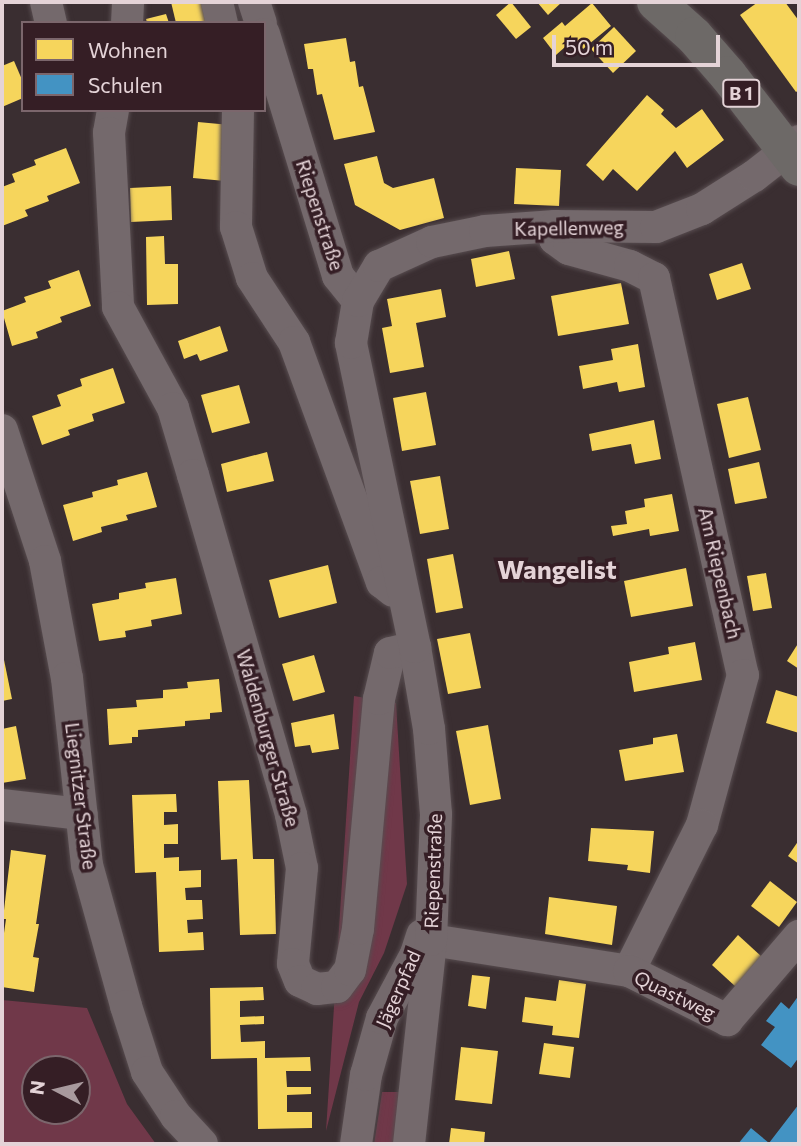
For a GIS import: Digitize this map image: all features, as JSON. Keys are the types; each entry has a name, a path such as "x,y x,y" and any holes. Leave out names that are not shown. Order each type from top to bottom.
{"main road":[{"name":"B 1","path":"656,2 694,36 795,153"}],"street":[{"path":"46,2 51,21"},
{"path":"127,21 128,2"},
{"path":"217,2 222,21"},
{"path":"254,2 260,21"},
{"name":"Riepenstraße","path":"266,41 338,276 358,301 351,344 415,647 429,729 436,814 431,940 409,1144"},
{"name":"Waldenburger Straße","path":"113,112 109,133 118,307 173,408 197,488 291,815 302,868 293,964 300,981 317,989 337,987 350,970 358,929 379,699 390,653 415,647"},
{"path":"239,112 236,227 252,278 294,342 382,582 404,599"},
{"name":"Kapellenweg","path":"358,301 379,266 432,242 485,231 555,226 656,227 702,209 795,153"},
{"name":"Am Riepenbach","path":"555,226 555,239 569,249 630,266 654,278 743,675 702,825 629,971"},
{"name":"Liegnitzer Straße","path":"2,429 45,561 67,678 80,814 88,865 147,1072 176,1116 202,1144"},
{"path":"2,805 80,814"},
{"name":"Jägerpfad","path":"356,1144 366,1075 382,1018 416,954 432,904"},
{"name":"Quastweg","path":"431,940 629,971 727,1020 799,936"},
{"name":"Jägerpfad","path":"366,1075 377,1061 390,1053 407,1052 418,1064"}],"shaded area":[{"path":"354,696 396,703 407,884 384,953 359,1002 326,1131"},
{"path":"2,1000 87,1008 127,1104 156,1144 2,1144"},
{"path":"382,1092 401,1092 395,1144 374,1144"}],"building: Wohnen":[{"path":"171,2 208,2 213,21 176,21"},
{"path":"511,2 531,27 516,39 496,15"},
{"path":"537,2 562,2 548,15"},
{"path":"758,2 785,2 799,21 799,90 796,92 740,15"},
{"path":"592,3 611,26 583,49 574,39 556,55 543,38 562,22 565,26"},
{"path":"166,14 168,21 146,21"},
{"path":"614,27 636,51 613,73 591,49"},
{"path":"346,38 350,62 355,61 359,87 363,86 375,132 334,140 322,94 317,95 313,69 308,69 304,44"},
{"path":"14,61 21,77 21,99 2,107 2,66"},
{"path":"647,95 664,110 661,114 676,128 702,109 724,140 687,168 675,151 637,191 613,169 603,181 586,165"},
{"path":"198,122 230,125 225,181 193,178"},
{"path":"66,148 80,183 47,196 49,201 25,210 28,216 2,226 2,187 15,182 12,174 36,165 34,160"},
{"path":"377,156 384,183 393,188 434,178 444,218 400,230 355,205 344,164"},
{"path":"516,168 561,170 559,206 514,204"},
{"path":"171,186 172,220 131,222 130,188"},
{"path":"164,236 165,264 178,264 178,304 147,305 146,237"},
{"path":"509,251 515,279 476,287 471,259"},
{"path":"742,263 751,289 717,300 709,274"},
{"path":"79,270 91,306 60,317 62,322 36,332 38,338 12,346 2,311 26,302 24,297 51,288 48,281"},
{"path":"621,283 629,324 558,336 551,296"},
{"path":"441,289 446,317 416,323 424,367 390,373 382,328 392,326 387,299"},
{"path":"220,326 228,351 200,361 197,354 184,359 178,341"},
{"path":"638,344 645,387 619,392 617,382 583,389 579,366 613,360 611,349"},
{"path":"113,368 125,403 92,414 94,421 68,430 70,435 42,445 32,416 61,406 57,395 82,386 80,379"},
{"path":"239,385 250,423 212,433 201,395"},
{"path":"426,392 436,445 402,451 393,398"},
{"path":"748,397 761,450 729,458 717,404"},
{"path":"654,420 661,459 635,464 631,444 592,451 589,434"},
{"path":"267,452 274,481 227,492 221,464"},
{"path":"759,462 767,498 735,504 728,469"},
{"path":"147,472 157,507 126,515 128,520 101,527 102,532 73,541 63,505 93,497 92,492 118,485 117,480"},
{"path":"440,476 449,529 420,534 410,481"},
{"path":"672,494 679,531 650,536 649,529 613,536 611,526 627,524 625,511 645,507 644,499"},
{"path":"453,554 463,608 436,613 427,559"},
{"path":"328,565 337,603 279,618 269,580"},
{"path":"686,568 693,606 631,617 624,581"},
{"path":"766,573 772,608 753,611 747,576"},
{"path":"176,578 182,614 151,620 152,626 125,631 126,637 99,641 92,604 119,599 119,593 146,588 145,583"},
{"path":"470,633 481,688 448,694 437,639"},
{"path":"695,642 702,680 634,692 629,662 669,654 668,647"},
{"path":"799,642 799,669 787,661"},
{"path":"314,655 325,692 293,701 282,664"},
{"path":"2,656 12,699 2,701"},
{"path":"219,679 222,712 210,713 210,719 185,721 185,726 138,730 138,737 132,737 132,743 109,745 107,709 137,707 136,700 163,698 163,690 188,688 187,682"},
{"path":"776,690 799,697 799,733 766,723"},
{"path":"334,714 339,749 312,753 310,745 295,747 291,723"},
{"path":"488,725 501,799 470,805 456,731"},
{"path":"16,726 26,779 2,783 2,729"},
{"path":"677,734 684,772 625,781 619,750 653,744 653,738"},
{"path":"249,780 253,859 274,859 276,934 240,935 237,859 221,860 218,781"},
{"path":"176,794 177,812 164,812 164,825 178,824 178,844 164,844 164,858 179,857 179,871 201,870 201,887 185,888 186,900 202,900 203,919 187,920 188,933 203,932 204,950 159,952 156,872 135,873 132,795"},
{"path":"591,828 654,831 650,873 627,870 628,865 588,861"},
{"path":"799,840 799,864 788,856"},
{"path":"11,850 46,855 33,957 39,958 34,992 2,987 2,947 6,919 3,919"},
{"path":"770,881 797,902 779,927 751,906"},
{"path":"549,897 617,906 612,945 545,934"},
{"path":"738,935 762,957 736,987 712,965"},
{"path":"472,975 490,977 486,1009 468,1006"},
{"path":"559,980 586,984 579,1038 552,1035 553,1026 522,1022 525,997 556,1001"},
{"path":"263,987 264,1000 240,1001 240,1017 264,1016 264,1024 240,1025 241,1042 265,1041 265,1058 310,1057 311,1071 286,1071 287,1087 311,1087 311,1094 287,1095 287,1112 312,1112 312,1128 258,1129 257,1058 211,1059 210,988"},
{"path":"544,1043 574,1047 570,1078 539,1074"},
{"path":"461,1047 498,1051 492,1104 455,1100"},
{"path":"451,1128 485,1132 484,1144 449,1144"}],"building: Schulen":[{"path":"799,995 799,1057 791,1068 761,1045 775,1027 766,1021 781,1002 789,1009"},
{"path":"799,1104 799,1144 738,1144 751,1128 769,1143"}],"district":[{"name":"Wangelist","path":"557,569"}]}
